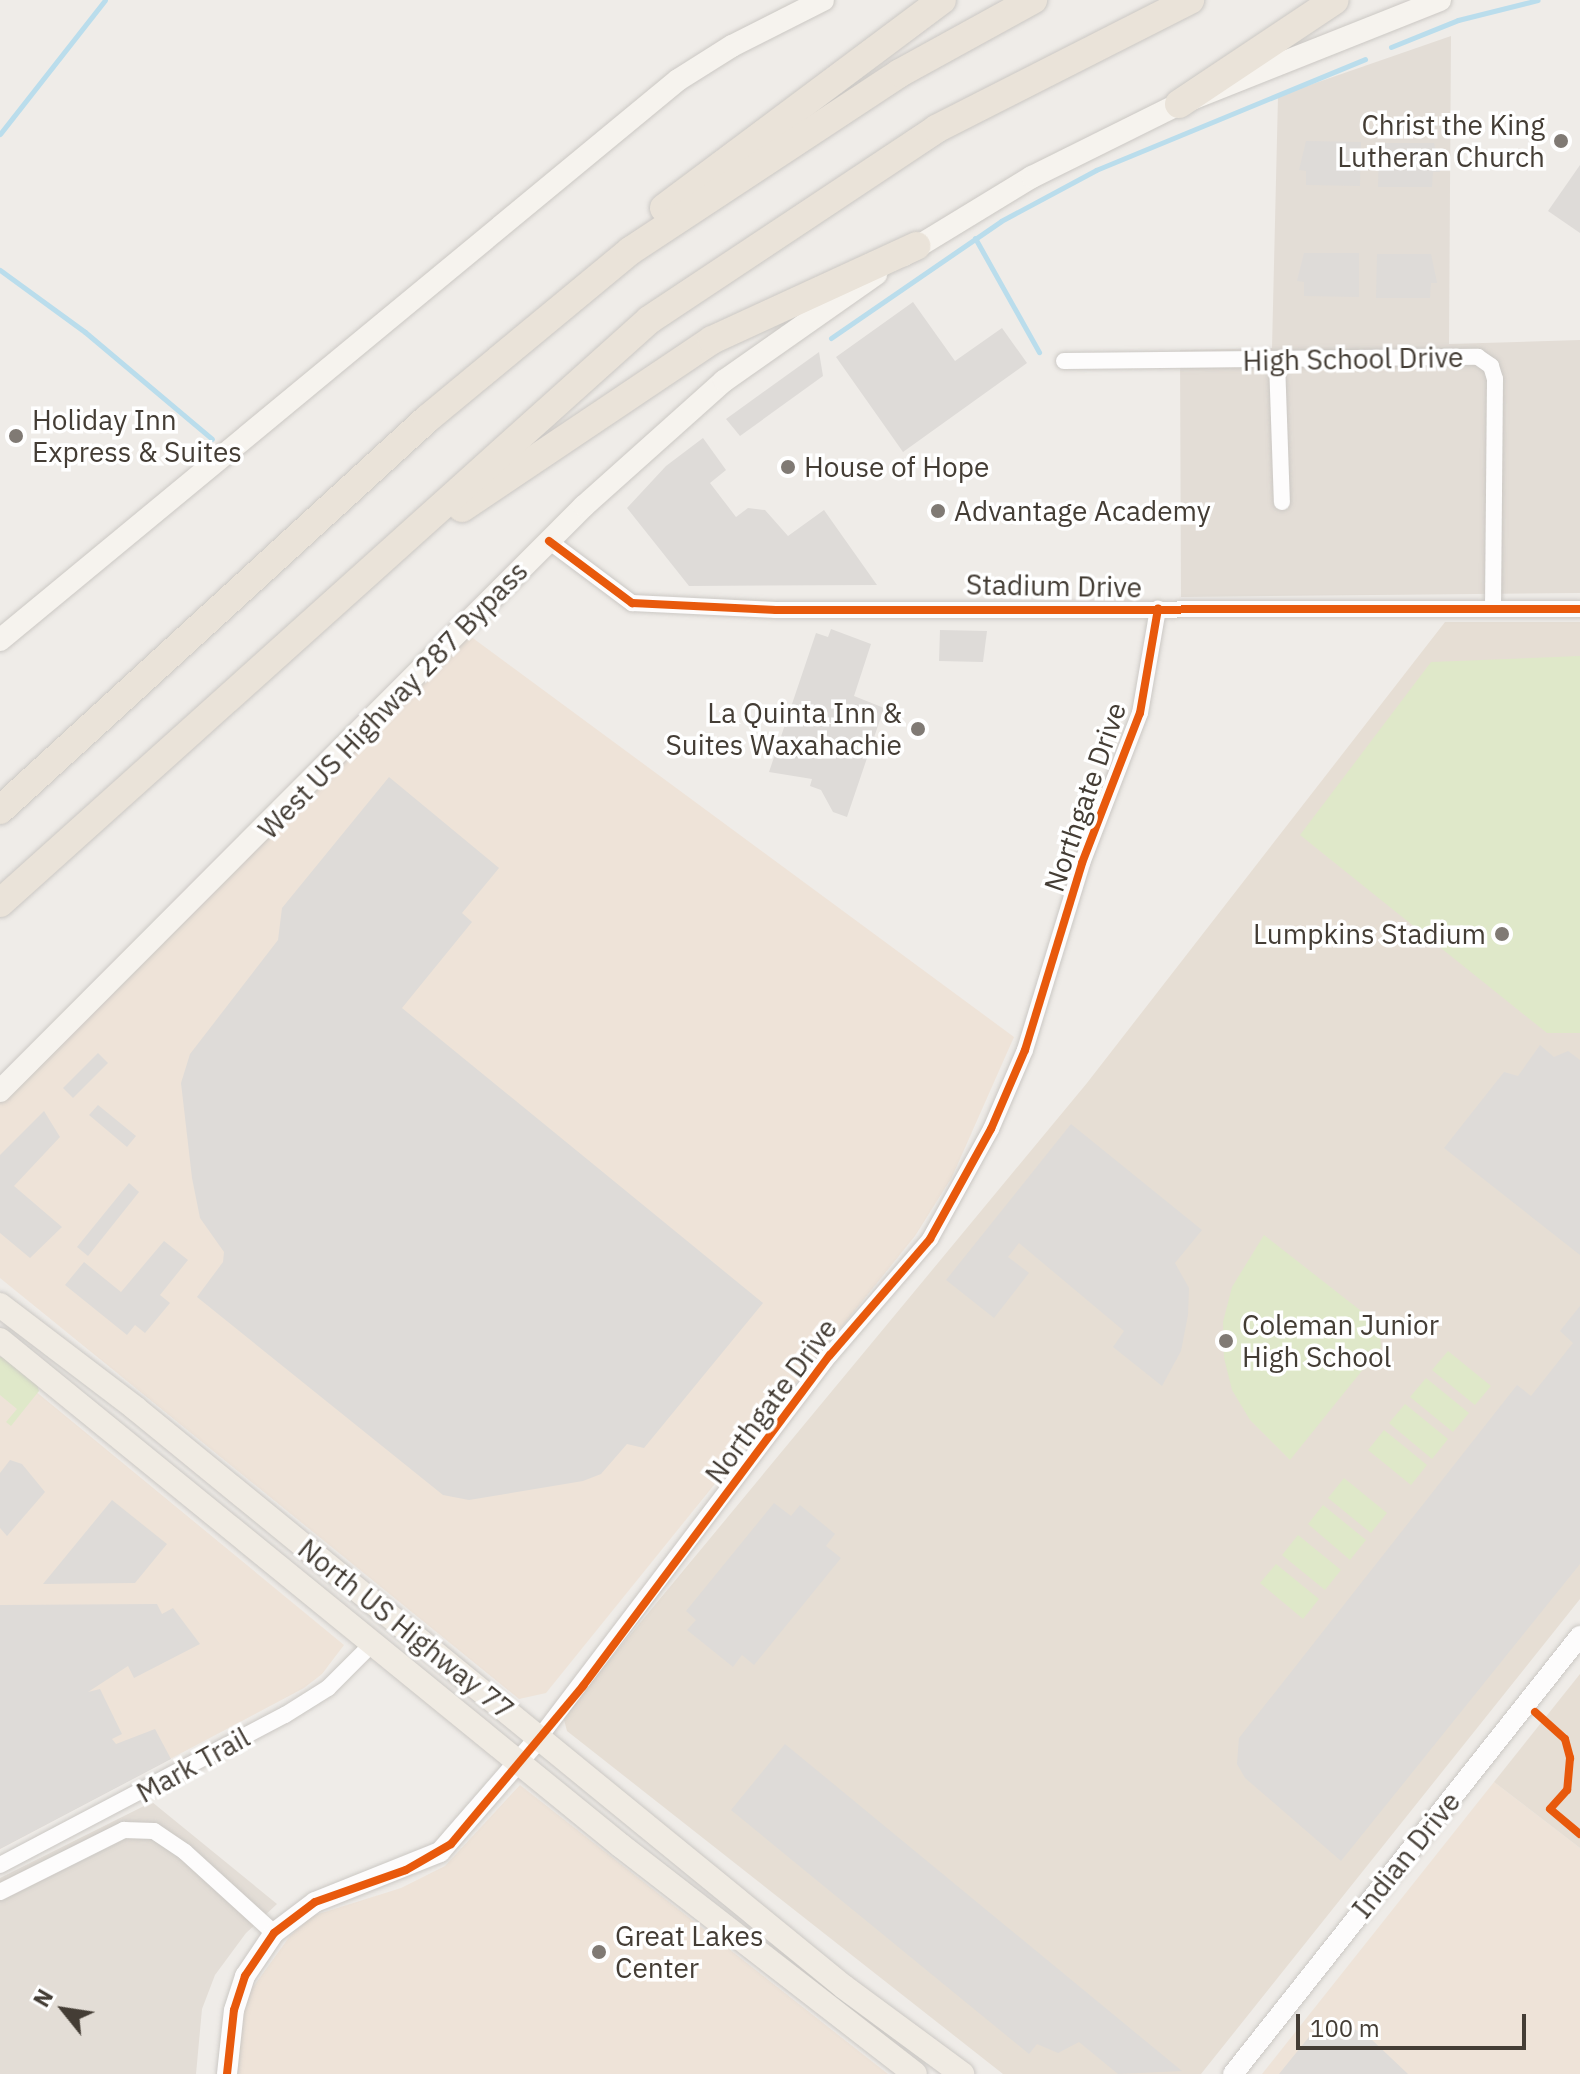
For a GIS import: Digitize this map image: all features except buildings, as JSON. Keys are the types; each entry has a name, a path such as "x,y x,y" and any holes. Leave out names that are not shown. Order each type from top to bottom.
{"highway":[{"path":"601,275 617,249 656,214 942,0"},
{"path":"0,810 427,419 601,275 900,73 1033,0"},
{"path":"0,903 649,320 726,265 936,129 1190,0"},
{"path":"1179,104 1335,0"},
{"path":"378,564 712,340 916,246"}],"main road":[{"path":"0,640 678,80 732,46 823,0"},
{"name":"West US Highway 287 Bypass","path":"0,1091 549,541 724,381 916,246 1032,177 1179,104 1440,0"},
{"name":"North US Highway 77","path":"0,1305 294,1537 844,1987 962,2074"},
{"name":"North US Highway 77","path":"0,1340 372,1644 521,1759 620,1845 915,2074"},
{"path":"269,1559 294,1537"}],"street":[{"name":"High School Drive","path":"1064,361 1277,362 1472,355 1491,366 1495,379 1493,608"},
{"path":"1277,362 1282,502"},
{"name":"Stadium Drive","path":"549,541 632,603 776,610 1580,609"},
{"name":"Northgate Drive","path":"227,2074 234,2010 245,1976 274,1933 315,1902 440,1852 539,1738 830,1355 930,1239 991,1129 1025,1050 1082,863 1140,713 1158,609"},
{"name":"Indian Drive","path":"1233,2074 1580,1636"},
{"name":"Mark Trail","path":"0,1865 285,1715 328,1688 372,1644"},
{"path":"0,1892 124,1830 154,1831 185,1852 274,1933"}],"shaded area":[{"path":"1451,36 1449,344 1580,340 1580,593 1181,597 1180,350 1272,348 1278,96"},
{"path":"1306,141 1361,142 1360,186 1306,185 1306,171 1299,170"},
{"path":"1379,143 1434,143 1440,172 1433,172 1432,187 1378,187"},
{"path":"1580,165 1580,233 1548,211"},
{"path":"1304,253 1359,253 1359,297 1304,296 1304,282 1297,281"},
{"path":"1377,254 1431,254 1437,283 1431,283 1430,298 1376,298"},
{"path":"913,302 955,361 1002,328 1027,363 903,452 836,357"},
{"path":"819,352 823,376 740,436 726,419"},
{"path":"703,438 726,470 710,483 736,517 748,508 765,510 788,536 824,510 877,585 689,586 627,508 666,466"},
{"name":"Coleman Junior High School","path":"1445,622 1580,622 1580,1599 1201,2074 1003,2074 567,1731 563,1716 1087,1083"},
{"path":"831,629 871,644 854,696 884,708 847,817 833,812 821,790 810,786 812,779 769,772 816,633 828,637"},
{"path":"940,630 987,631 983,662 939,661"},
{"path":"470,636 1014,1037 952,1177 915,1236 546,1693 519,1699 0,1278 0,1094"},
{"path":"389,777 499,868 462,913 472,922 402,1008 763,1303 644,1448 627,1444 601,1474 583,1481 469,1500 443,1495 197,1297 223,1262 224,1252 200,1218 192,1178 181,1083 190,1054 278,940 282,908"},
{"path":"1540,1045 1554,1057 1568,1051 1580,1060 1580,1255 1444,1148 1504,1072 1518,1076"},
{"path":"98,1053 108,1063 73,1098 63,1088"},
{"path":"98,1105 136,1136 127,1147 89,1115"},
{"path":"44,1111 60,1137 14,1186 62,1227 30,1258 0,1233 0,1155"},
{"path":"1071,1124 1202,1230 1175,1263 1189,1288 1188,1315 1181,1351 1162,1386 1113,1347 1124,1331 1019,1243 1008,1257 1029,1273 994,1318 946,1280"},
{"path":"129,1183 139,1192 88,1256 77,1247"},
{"path":"164,1241 188,1260 160,1295 170,1303 145,1333 135,1325 127,1335 65,1285 84,1262 121,1292"},
{"path":"1580,1306 1580,1564 1341,1861 1245,1778 1237,1764 1239,1738 1517,1385 1531,1396 1573,1343 1560,1331"},
{"path":"0,1362 344,1645 322,1674 304,1688 0,1849"},
{"path":"10,1460 22,1464 45,1492 7,1536 0,1528 0,1473"},
{"path":"112,1500 167,1544 135,1583 43,1584"},
{"path":"774,1503 791,1516 800,1505 835,1534 826,1546 841,1558 754,1665 742,1655 733,1667 687,1630 696,1620 686,1611"},
{"path":"157,1604 162,1614 173,1608 200,1644 134,1678 128,1666 88,1692 100,1689 122,1734 112,1739 116,1744 155,1729 171,1759 0,1849 0,1605"},
{"path":"1580,1674 1580,1848 1494,1782"},
{"path":"785,1744 1182,2071 1118,2074 1079,2042 1058,2053 1037,2044 1029,2054 731,1810"},
{"path":"1494,1782 1580,1848 1580,2074 1262,2074"},
{"path":"520,1785 888,2074 234,2074 239,2024 251,1990 290,1936 312,1916 401,1888 445,1866"},
{"path":"152,1802 277,1904 246,1933 215,1975 202,2009 196,2074 0,2074 0,1878"},
{"path":"1340,2020 1371,2039 1408,2074 1279,2074 1317,2027 1327,2035"}],"green space":[{"name":"Lumpkins Stadium","path":"1580,656 1580,1033 1547,1033 1300,835 1431,662"},
{"path":"1264,1235 1379,1325 1381,1347 1290,1460 1250,1420 1232,1390 1224,1358 1223,1322 1232,1287"},
{"path":"1448,1351 1491,1386 1475,1405 1432,1370"},
{"path":"11,1356 35,1377 39,1391 11,1426 6,1422 17,1409 0,1395 0,1357"},
{"path":"1426,1378 1469,1413 1453,1432 1410,1397"},
{"path":"1405,1404 1448,1439 1432,1459 1389,1423"},
{"path":"1384,1430 1427,1465 1411,1485 1368,1450"},
{"path":"1344,1478 1387,1513 1371,1533 1328,1498"},
{"path":"1323,1505 1366,1540 1350,1560 1308,1524"},
{"path":"1298,1535 1341,1570 1325,1590 1282,1555"},
{"path":"1276,1564 1319,1599 1303,1619 1260,1583"}],"waterway":[{"path":"0,134 105,0"},
{"path":"1391,47 1458,20 1538,0"},
{"path":"831,338 1001,221 1096,170 1365,59"},
{"path":"975,238 1039,352"},
{"path":"0,270 85,332 212,439"}],"cycle path":[{"path":"549,541 632,603 776,610 1580,609"},
{"path":"227,2074 234,2010 245,1976 274,1933 315,1902 406,1870 451,1844 583,1686 830,1355 930,1239 991,1129 1025,1050 1082,863 1140,713 1158,609"},
{"path":"1535,1712 1565,1739 1570,1758 1567,1790 1550,1809 1580,1834"}],"place":[{"name":"Christ the King Lutheran Church","path":"1561,141"},
{"name":"Holiday Inn Express & Suites","path":"16,436"},
{"name":"House of Hope","path":"788,467"},
{"name":"Advantage Academy","path":"938,511"},
{"name":"La Quinta Inn & Suites Waxahachie","path":"918,729"},
{"name":"Lumpkins Stadium","path":"1502,934"},
{"name":"Coleman Junior High School","path":"1226,1341"},
{"name":"Great Lakes Center","path":"599,1952"}]}
